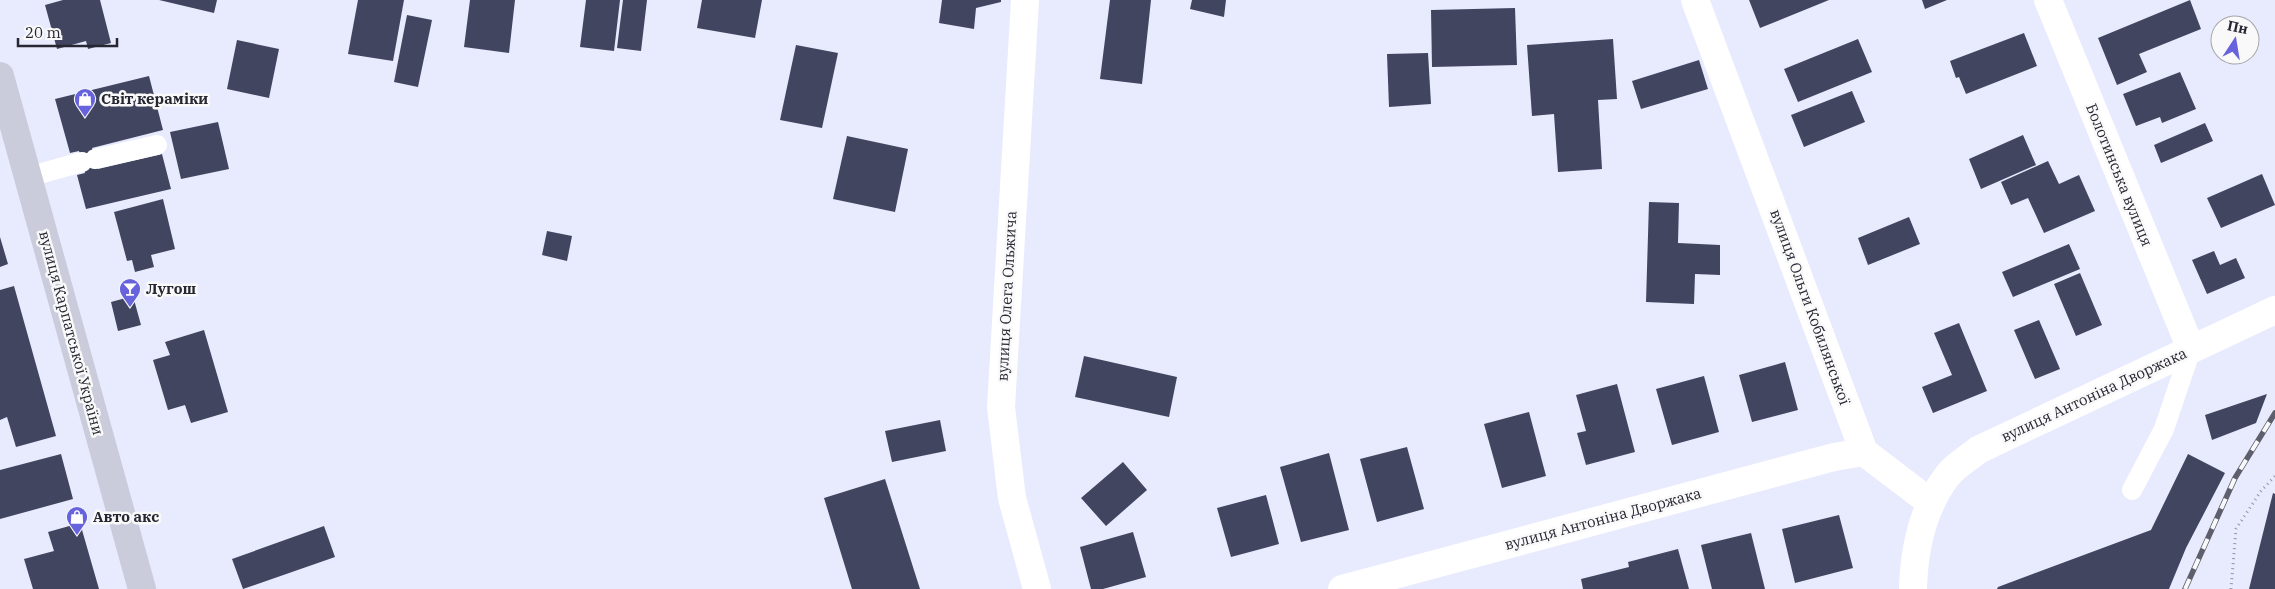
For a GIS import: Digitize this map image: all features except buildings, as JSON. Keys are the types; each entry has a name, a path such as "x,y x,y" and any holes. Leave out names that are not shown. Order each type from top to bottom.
{"main road":[{"name":"вулиця Карпатської України","path":"0,76 142,589"}],"street":[{"name":"вулиця Олега Ольжича","path":"1025,0 1001,407 1012,498 1037,589"},
{"name":"вулиця Ольги Кобилянської","path":"1695,0 1864,452"},
{"name":"Болотинська вулиця","path":"2048,0 2191,349"},
{"name":"вулиця Антоніна Дворжака","path":"1931,503 1948,474 1978,450 2275,310"},
{"path":"1864,452 1931,503 1914,559 1913,589"},
{"name":"вулиця Антоніна Дворжака","path":"1342,589 1824,459 1864,452"}],"lane":[{"path":"28,177 88,160 157,145"},
{"path":"2132,490 2164,429 2191,349"}],"path":[{"path":"2230,589 2236,529 2261,492 2275,476"}],"railway":[{"path":"2185,589 2235,478 2275,413"}],"place":[{"name":"Світ кераміки","path":"85,118"},
{"name":"Лугош","path":"130,308"},
{"name":"Авто акс","path":"77,536"}]}
